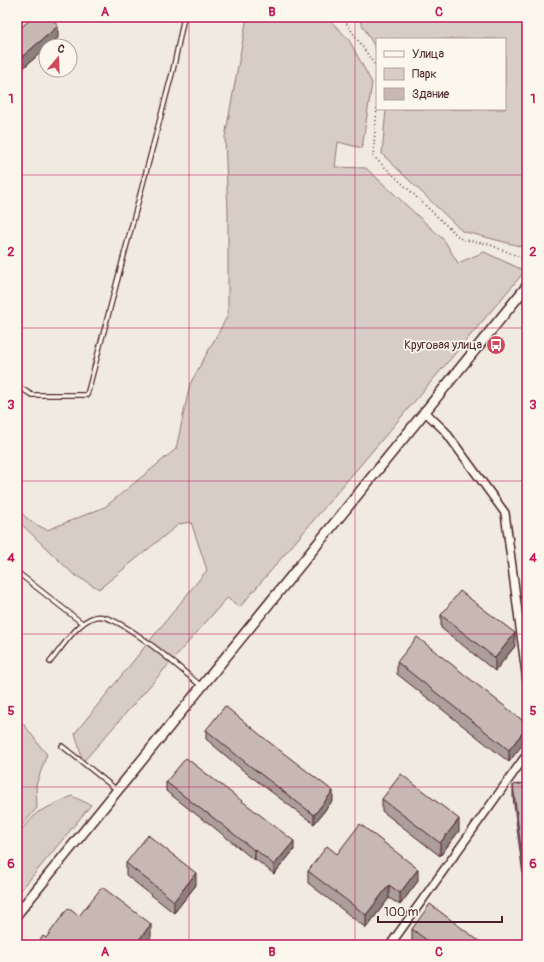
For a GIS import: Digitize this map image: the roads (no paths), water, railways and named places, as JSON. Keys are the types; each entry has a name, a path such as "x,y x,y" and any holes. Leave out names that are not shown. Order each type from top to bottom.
{"main road":[{"path":"17,914 527,286"}],"street":[{"path":"424,411 446,431 505,513 527,681"},
{"path":"390,945 527,754"}],"lane":[{"path":"17,29 31,17"},
{"path":"17,386 32,395 87,395 173,70 184,17"},
{"path":"17,572 82,623"},
{"path":"50,662 82,623 96,616 110,619 152,644 201,686"},
{"path":"62,746 118,791"}],"place":[{"name":"Круговая улица","path":"496,345"}]}
